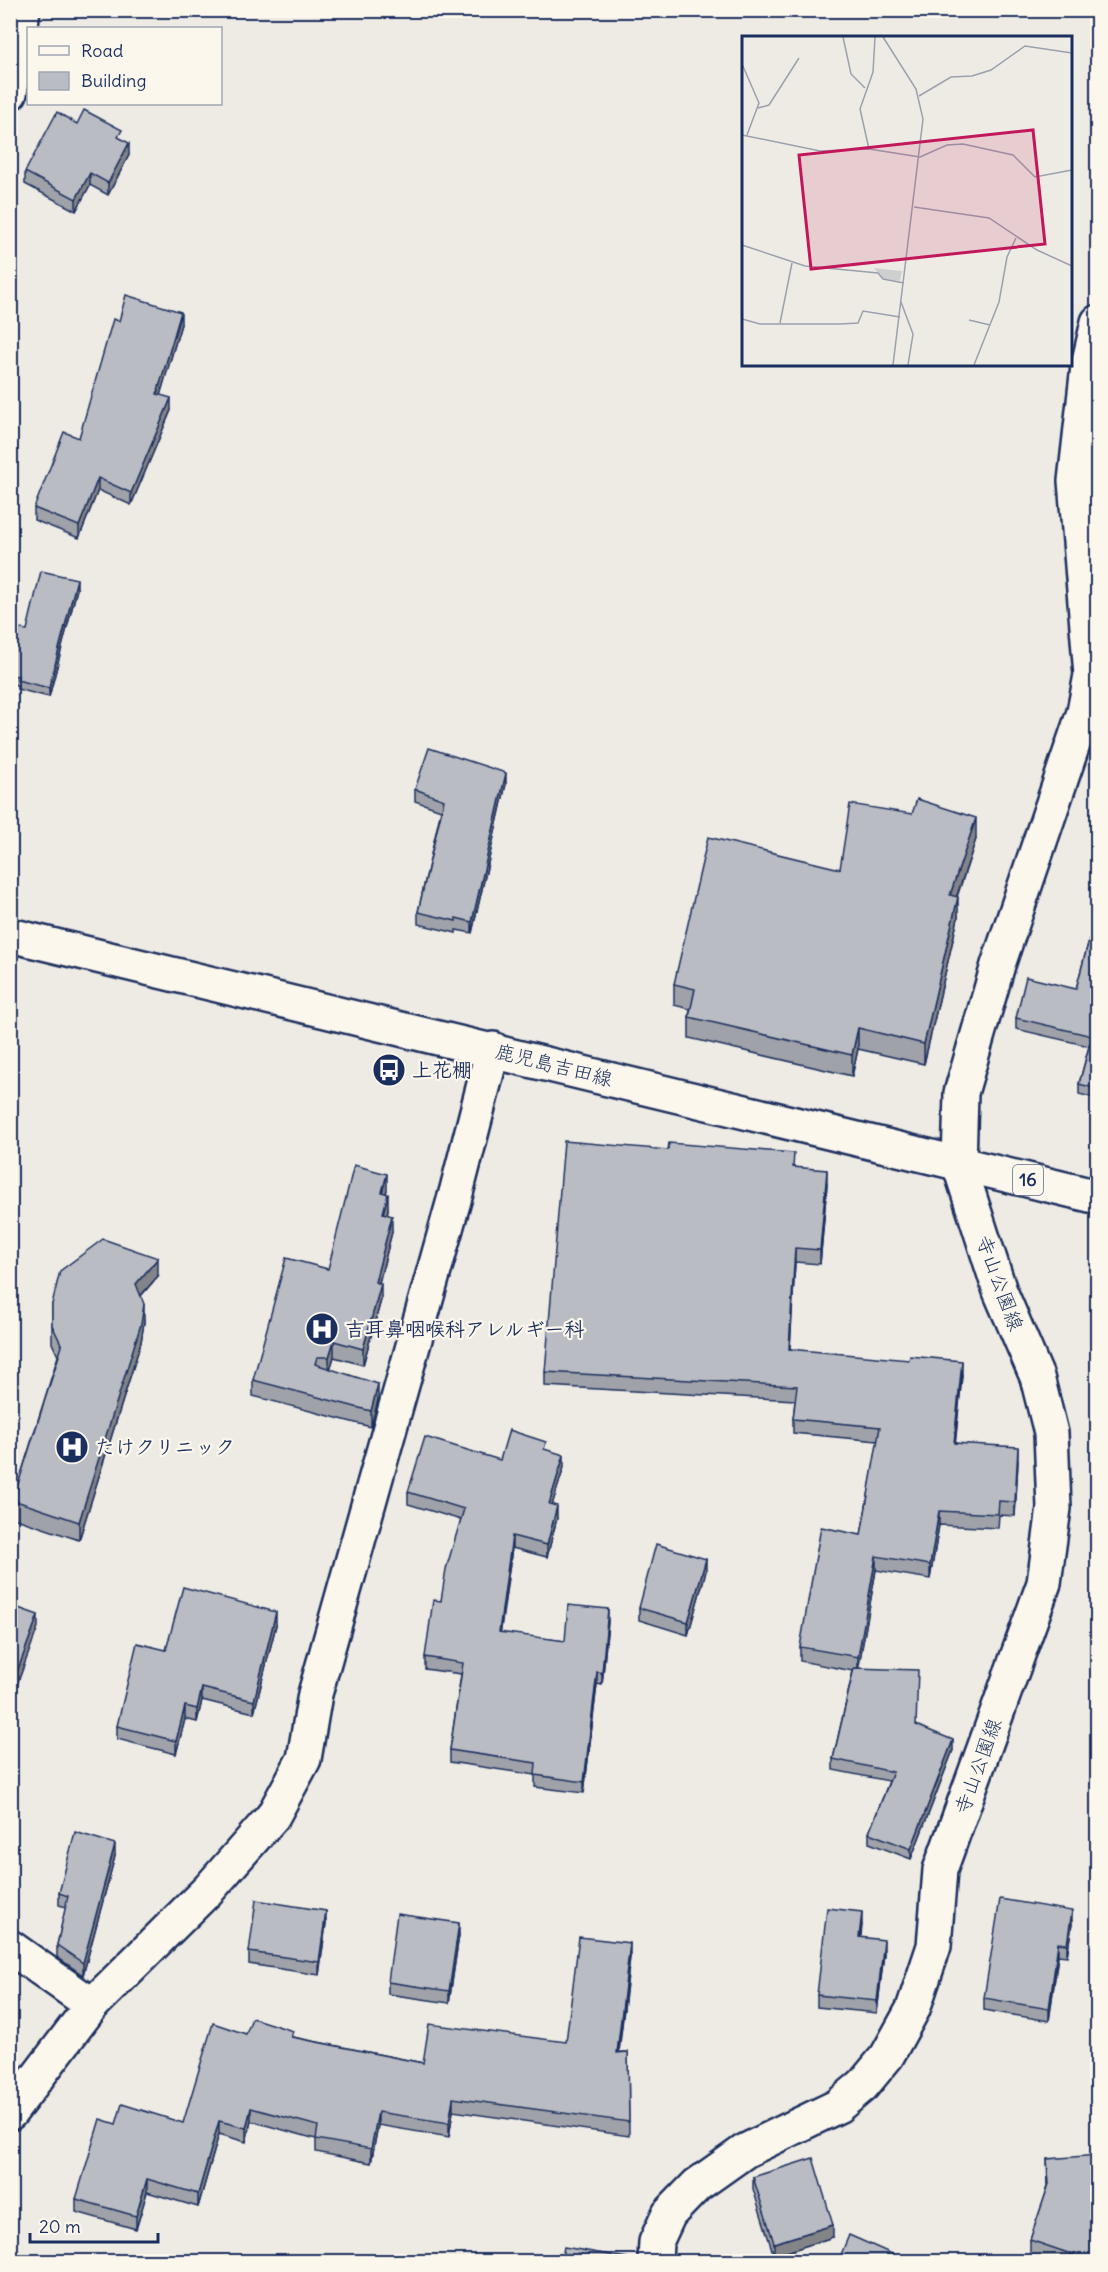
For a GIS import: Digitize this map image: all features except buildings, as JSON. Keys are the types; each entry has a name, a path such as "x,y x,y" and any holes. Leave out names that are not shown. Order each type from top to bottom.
{"main road":[{"path":"10,93 23,10"},
{"name":"寺山公園線","path":"655,2262 656,2242 669,2214 697,2185 745,2151 838,2106 864,2085 887,2056 914,2009 934,1946 940,1870 1044,1583 1054,1508 1051,1433 1038,1377 1000,1291 959,1164 961,1093 998,965 1084,712 1094,674 1076,481 1088,366 1098,322"},
{"name":"鹿児島吉田線","path":"10,935 493,1049 1098,1197"},
{"path":"10,2112 92,2005 209,1889 273,1816 304,1759 315,1694 456,1193 493,1049"},
{"path":"10,1947 92,2005"}],"place":[{"name":"上花棚","path":"389,1070"},
{"name":"吉耳鼻咽喉科アレルギー科","path":"322,1329"},
{"name":"たけクリニック","path":"72,1447"}]}
